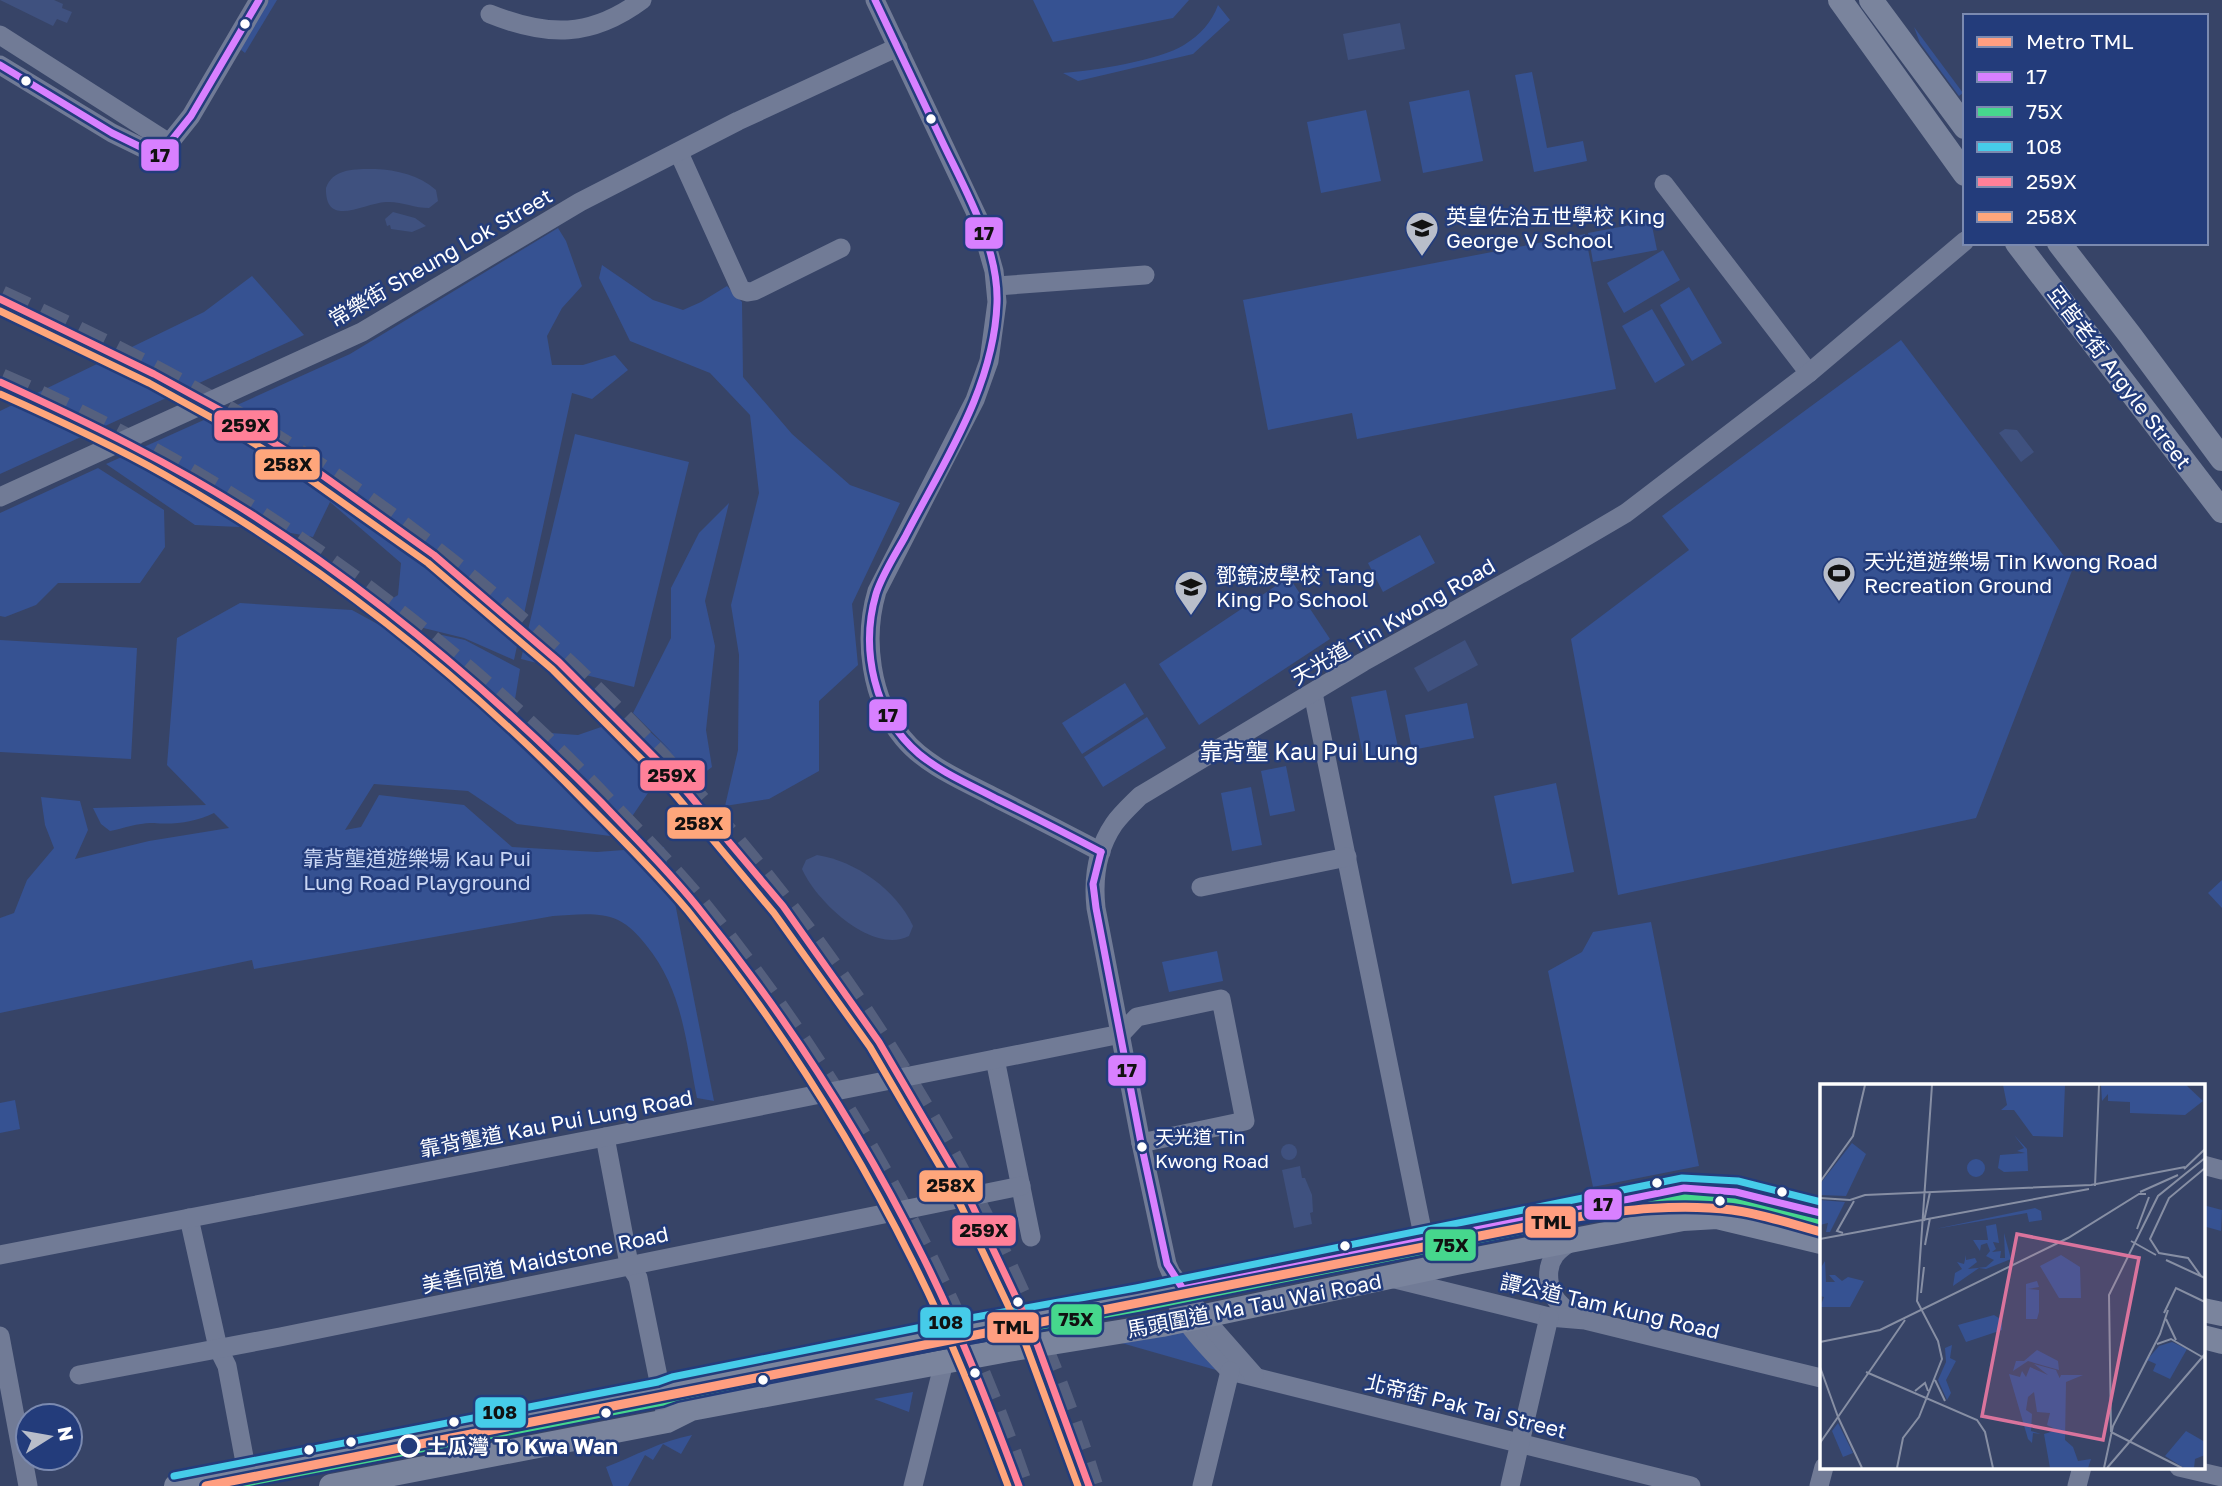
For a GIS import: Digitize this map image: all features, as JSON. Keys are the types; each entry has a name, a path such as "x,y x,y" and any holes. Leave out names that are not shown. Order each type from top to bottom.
{"main road":[{"path":"1840,0 1963,171"},
{"path":"1871,0 1963,124"},
{"name":"亞皆老街 Argyle Street","path":"2019,245 2222,511"},
{"name":"亞皆老街 Argyle Street","path":"2061,245 2222,459"},
{"name":"馬頭圍道 Ma Tau Wai Road","path":"176,1486 661,1392 674,1387 1175,1284 1424,1240 1693,1187 1735,1192 1820,1213"},
{"name":"馬頭圍道 Ma Tau Wai Road","path":"331,1486 667,1421 691,1409 1193,1318 1683,1219 1717,1217 1820,1242"},
{"path":"2204,1310 2222,1314"},
{"path":"2204,1337 2222,1342"}],"street":[{"path":"164,150 191,116 259,0"},
{"path":"490,14 533,28 558,31 607,23 642,0"},
{"path":"875,0 980,222 997,286 993,341 983,382 877,591 869,632 874,672 882,702 892,723 913,749 944,770 1101,852"},
{"path":"0,35 164,150"},
{"name":"常樂街 Sheung Lok Street","path":"0,497 362,332 580,202 738,121 898,47"},
{"path":"0,65 112,133 164,150"},
{"path":"679,153 741,290 754,291 841,247"},
{"path":"1664,184 1809,373"},
{"name":"天光道 Tin Kwong Road","path":"1193,1318 1175,1284 1141,1143 1093,884 1101,852 1113,825 1140,796 1363,662 1626,513 1809,373 1963,244"},
{"path":"997,286 1145,275"},
{"path":"1313,693 1424,1240"},
{"path":"1201,887 1347,857"},
{"path":"1121,1034 1137,1017 1221,999 1245,1121 1141,1143"},
{"name":"靠背壟道 Kau Pui Lung Road","path":"0,1255 605,1138 1121,1034"},
{"path":"995,1059 1031,1237"},
{"path":"605,1138 629,1264 638,1278 667,1421"},
{"path":"2204,1165 2222,1170"},
{"name":"美善同道 Maidstone Road","path":"79,1375 280,1337 1021,1186"},
{"path":"190,1218 218,1348 227,1367 247,1473"},
{"path":"1572,1241 1556,1252 1549,1268 1549,1285 1563,1307 1585,1320"},
{"name":"譚公道 Tam Kung Road","path":"1390,1278 1549,1317 1585,1320 1820,1378"},
{"path":"1510,1486 1549,1317"},
{"path":"1193,1318 1230,1371 1202,1486"},
{"path":"1193,1318 1254,1376"},
{"path":"0,1336 5,1388 28,1486"},
{"path":"913,1486 944,1362"},
{"name":"北帝街 Pak Tai Street","path":"1230,1371 1691,1486"},
{"path":"1819,1486 1824,1468"},
{"path":"2077,1486 2082,1468"},
{"path":"2183,1468 2222,1477"}],"green space":[{"path":"269,0 277,0 245,53 240,49"},
{"path":"1033,0 1189,0 1173,18 1053,42"},
{"path":"1218,5 1230,20 1193,54 1078,81 1063,73 1125,64 1173,50 1200,32"},
{"path":"1914,27 1963,93 1959,96 1920,43"},
{"path":"1532,72 1547,148 1583,141 1587,161 1534,172 1515,75"},
{"path":"1469,90 1483,161 1423,173 1409,102"},
{"path":"1366,110 1381,181 1321,193 1307,122"},
{"path":"1651,221 1657,250 1593,262 1588,233"},
{"path":"558,228 566,241 582,286 562,308 547,336 552,365 583,365 615,355 628,370 592,399 572,393 514,660 464,638 367,614 398,595 401,563 330,502 313,537 263,528 195,525 106,464 350,354"},
{"path":"1585,234 1616,389 1357,439 1352,413 1268,430 1243,300"},
{"path":"1663,250 1680,280 1624,313 1607,283"},
{"path":"602,265 653,300 683,310 727,286 742,302 743,377 792,434 850,485 900,503 852,604 858,665 819,701 819,771 769,799 725,806 738,750 739,655 731,605 759,493 750,415 710,373 630,341 599,278"},
{"path":"252,276 304,335 0,474 0,411 204,312"},
{"path":"1689,287 1722,343 1692,361 1660,305"},
{"path":"1652,309 1685,365 1655,383 1622,326"},
{"name":"天光道遊樂場 Tin Kwong Road Recreation Ground","path":"1901,340 2073,568 1976,818 1618,895 1571,639 1689,550 1662,516"},
{"path":"575,434 689,462 634,687 521,659"},
{"path":"98,468 164,510 165,547 140,583 58,583 36,605 5,617 0,616 0,513"},
{"name":"靠背壟道遊樂場 Kau Pui Lung Road Playground","path":"729,503 705,601 715,646 706,730 712,767 699,777 695,773 648,793 618,837 517,824 468,791 374,784 345,830 361,827 379,795 464,805 512,847 597,852 664,847 714,1101 697,1098 681,1018 668,980 658,962 630,928 603,915 553,916 254,969 252,960 0,1013 0,918 14,913 27,880 54,848 45,825 41,797 80,801 88,830 75,859 149,841 229,828 214,813 184,822 144,823 110,831 101,824 93,808 206,805 167,765 177,638 240,603 352,610 416,645 442,635 465,640 520,669 510,730 578,735 633,716 673,753 633,713 671,638 671,588 699,533"},
{"path":"1420,535 1435,563 1383,592 1368,563"},
{"path":"1289,577 1330,639 1199,725 1159,664"},
{"path":"0,640 137,648 131,759 0,752"},
{"path":"1125,683 1144,714 1082,754 1062,723"},
{"path":"1386,690 1399,752 1364,760 1351,697"},
{"path":"1467,703 1474,738 1412,750 1405,715"},
{"path":"1147,717 1166,748 1103,787 1084,757"},
{"path":"1286,766 1295,811 1270,816 1261,771"},
{"path":"1556,783 1574,872 1512,884 1494,796"},
{"path":"1251,787 1262,845 1232,851 1221,793"},
{"path":"2222,880 2222,908 2208,893"},
{"path":"1651,922 1699,1166 1593,1187 1548,971 1582,952 1593,932"},
{"path":"1217,951 1223,981 1169,992 1162,962"},
{"path":"15,1100 20,1129 0,1133 0,1103"},
{"path":"2204,1205 2222,1210 2221,1231 2204,1226"},
{"path":"1185,1324 1223,1372 1104,1338"},
{"path":"913,1392 909,1412 874,1399"},
{"path":"692,1435 681,1454 663,1444 653,1460 645,1455 628,1486 613,1486 606,1467 659,1445"}],"shaded area":[{"path":"0,0 54,0 63,4 62,8 72,12 67,23 57,19 53,26"},
{"path":"1400,23 1405,49 1348,60 1343,34"},
{"path":"375,169 415,177 436,190 438,201 429,208 392,202 347,211 332,208 327,200 326,188 329,181 346,171"},
{"path":"393,212 415,218 426,226 412,232 391,229 385,219"},
{"path":"2005,429 2017,430 2034,452 2021,462 1999,433"},
{"path":"1465,640 1478,665 1428,692 1414,668"},
{"path":"817,855 832,858 860,871 885,889 906,913 913,926 909,936 894,940 879,938 863,932 832,909 819,896 802,869 806,860"},
{"path":"1286,1144 1292,1144 1297,1152 1295,1158 1286,1160 1281,1155 1281,1149"},
{"path":"1300,1166 1302,1178 1305,1178 1312,1195 1312,1224 1294,1228 1282,1170"}],"tunnel":[{"path":"0,299 154,374 229,415 301,460 434,555 559,662 676,779 783,906 879,1042 962,1184 1033,1333 1089,1486"},
{"path":"0,382 86,422 170,466 252,515 331,568 407,625 480,686 550,751 657,861 696,905 747,971 841,1109 922,1255 958,1331 1019,1486"}],"metro line":[{"name":"TML","path":"206,1486 1571,1218 1651,1208 1712,1208 1754,1214 1820,1232"}],"transit line":[{"name":"17","path":"0,65 112,133 159,156 191,116 259,0"},
{"name":"17","path":"875,0 978,218 992,261 997,303 994,334 977,395 950,453 885,572 876,594 870,637 875,680 891,721 928,761 1101,852"},
{"name":"259X","path":"0,299 154,374 229,415 301,460 434,555 559,662 676,779 783,906 879,1042 962,1184 1033,1333 1089,1486"},
{"name":"258X","path":"0,311 149,383 223,424 295,469 428,563 552,669 668,786 774,913 870,1047 953,1189 1023,1337 1078,1486"},
{"name":"259X","path":"0,382 161,461 254,516 347,580 392,614 520,724 561,762 662,866 760,988 819,1075 874,1164 950,1313 1019,1486"},
{"name":"258X","path":"0,394 125,453 165,475 223,509 335,585 441,667 540,757 652,870 720,952 781,1036 863,1168 939,1315 1008,1486"},
{"name":"17","path":"1101,852 1093,884 1096,908 1167,1264 1183,1289 1684,1188 1736,1192 1820,1213"},
{"name":"108","path":"174,1476 1682,1178 1738,1181 1820,1202"},
{"name":"75X","path":"231,1486 1685,1198 1734,1202 1818,1223"}],"place":[{"name":"英皇佐治五世學校 King George V School","path":"1422,258"},
{"name":"天光道遊樂場 Tin Kwong Road Recreation Ground","path":"1839,603"},
{"name":"鄧鏡波學校 Tang King Po School","path":"1191,617"},
{"name":"天光道 Tin Kwong Road","path":"1142,1147"},
{"name":"土瓜灣 To Kwa Wan","path":"409,1446"}],"district":[{"name":"靠背壟 Kau Pui Lung","path":"1309,751"}]}
